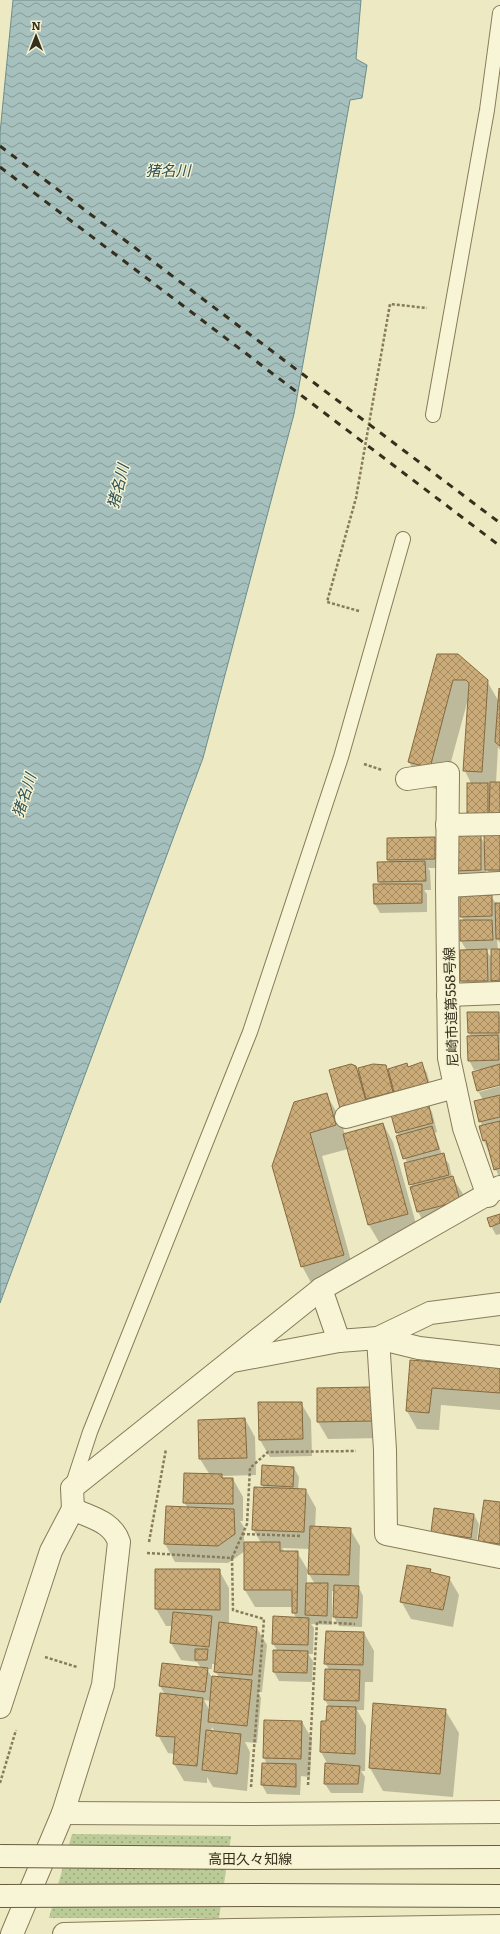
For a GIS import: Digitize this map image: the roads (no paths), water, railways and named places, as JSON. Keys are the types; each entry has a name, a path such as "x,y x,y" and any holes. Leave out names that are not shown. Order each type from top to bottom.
{"street":[{"name":"尼崎市道第558号線","path":"407,779 448,773 447,886 449,1058 464,1128 494,1192"},
{"path":"447,825 500,824"},
{"path":"447,886 500,883"},
{"path":"448,995 500,993"},
{"path":"346,1117 455,1087"},
{"path":"0,1707 51,1551 72,1509 72,1488 321,1289 494,1192"},
{"path":"321,1289 339,1342"},
{"path":"378,1338 430,1313 500,1304"},
{"path":"230,1362 339,1342 378,1338 419,1348 500,1357"},
{"path":"378,1338 385,1450 386,1534 500,1557"},
{"path":"12,1934 63,1813 103,1685 119,1542 115,1532 105,1524 72,1509"},
{"path":"63,1813 250,1814 500,1812"},
{"name":"高田久々知線","path":"0,1856 255,1858 500,1857"},
{"path":"0,1896 500,1896"},
{"path":"64,1934 234,1930 375,1932 498,1929"}],"lane":[{"path":"433,415 487,110 500,13"},
{"path":"72,1488 90,1432 250,1032 341,757 403,539"}],"water":[{"name":"猪名川","path":"13,0 361,0 356,59 367,65 362,98 350,100 294,414 203,758 0,1303 0,133"}],"railway":[{"path":"0,146 500,523"},
{"path":"0,167 500,546"}]}
